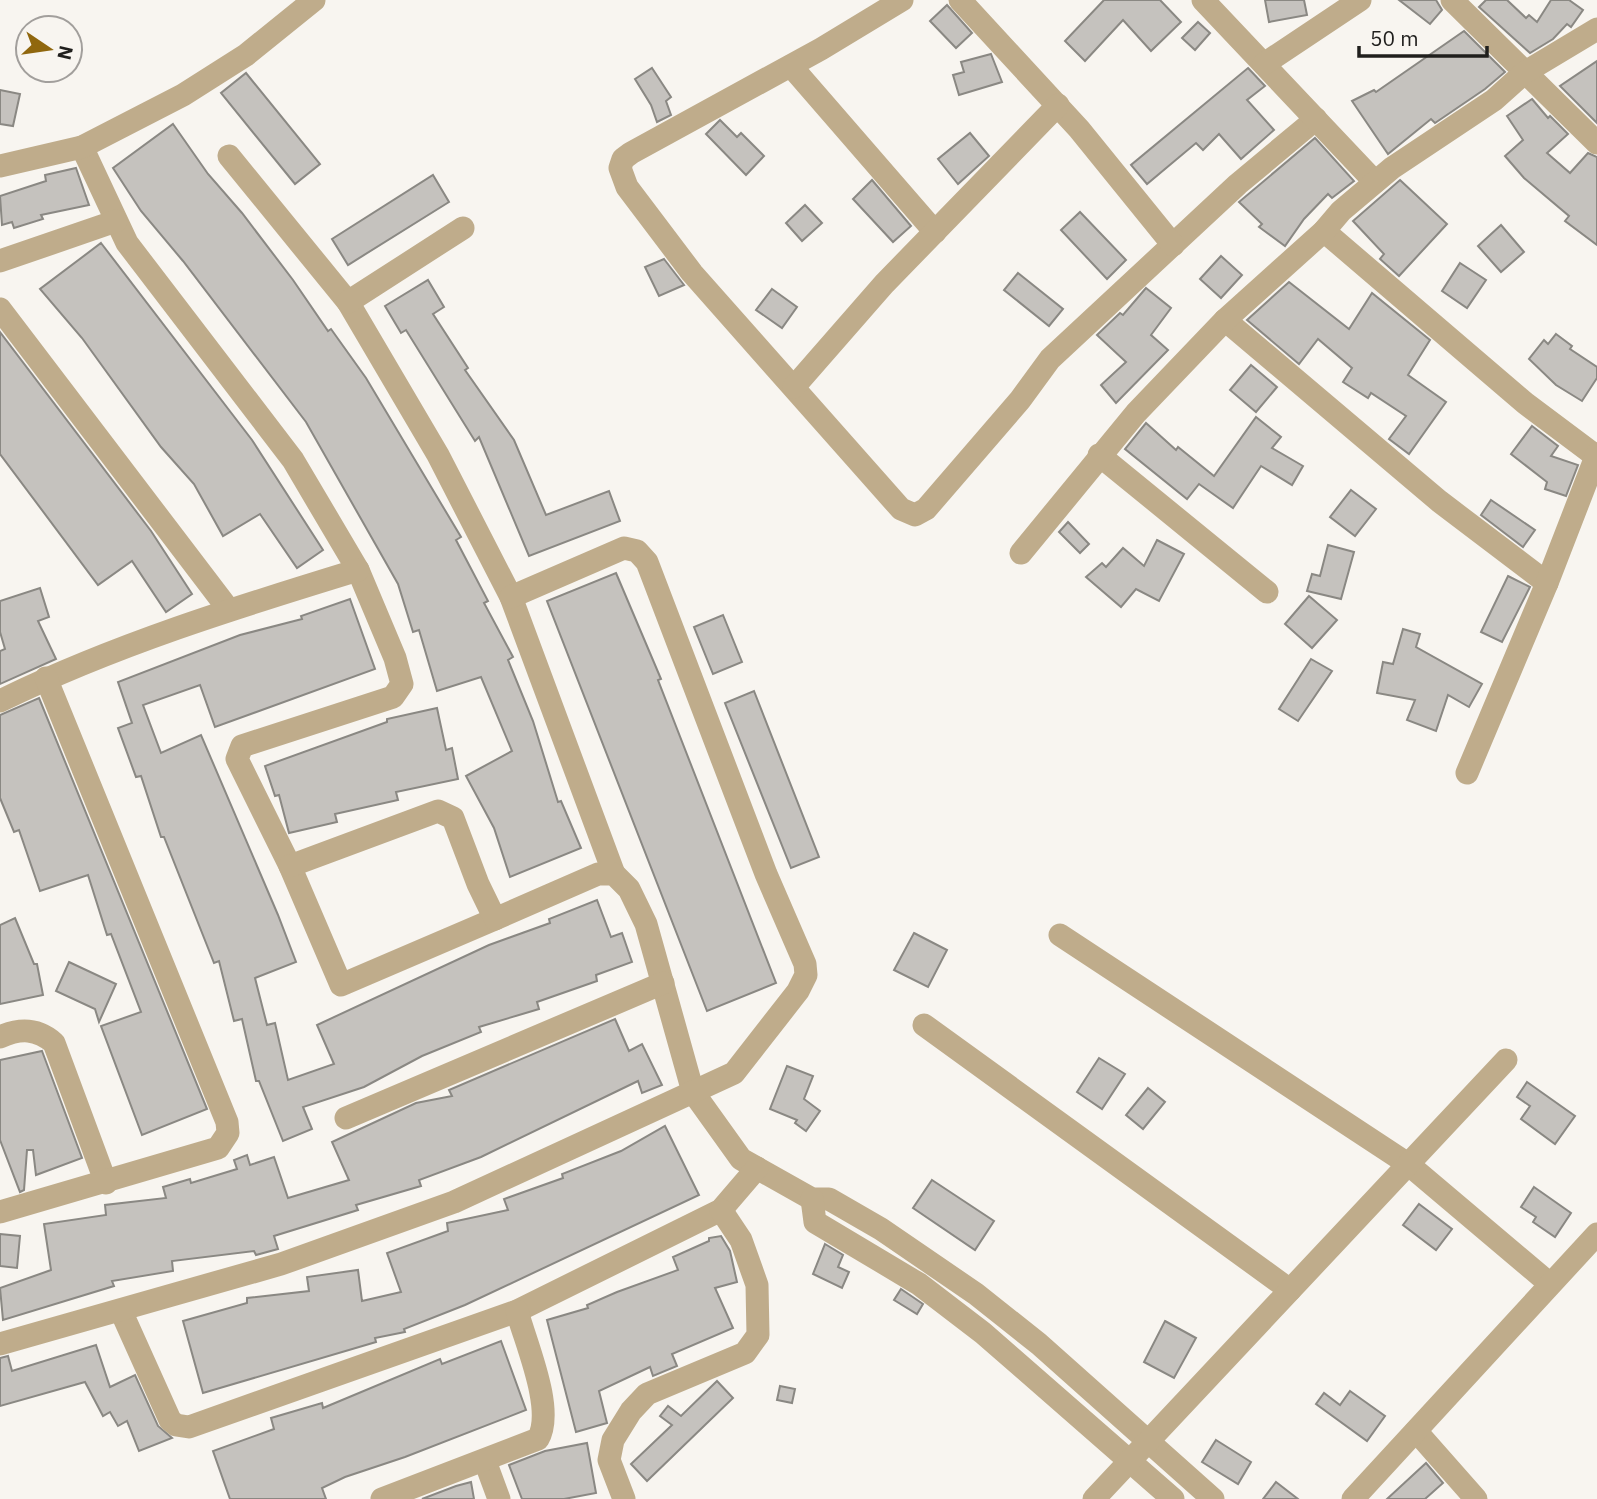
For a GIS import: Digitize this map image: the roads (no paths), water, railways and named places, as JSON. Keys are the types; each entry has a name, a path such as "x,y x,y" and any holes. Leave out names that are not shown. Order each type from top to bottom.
{"street":[{"path":"0,166 82,147 183,95 246,55 314,0"},
{"path":"902,0 631,153 623,159 620,168 628,187 692,273 901,509 915,515 926,509 1050,359 1238,184 1316,120"},
{"path":"960,0 1058,105 1173,244"},
{"path":"1203,0 1375,182"},
{"path":"1264,64 1360,0"},
{"path":"1452,0 1597,143"},
{"path":"1021,553 1100,455 1225,320 1324,231 1341,211 1375,182 1494,100 1524,73 1597,29"},
{"path":"791,65 934,232"},
{"path":"794,387 934,232 1058,105"},
{"path":"82,147 127,243 293,460 358,570 395,658 402,684 393,697 242,746 238,752 237,760 290,866 341,985 598,874 614,874"},
{"path":"229,156 348,302 438,455 511,597 614,874 629,889 646,924 694,1092 741,1159 812,1199 829,1199 881,1229 1002,1315 1213,1499"},
{"path":"0,261 116,221"},
{"path":"348,302 463,228"},
{"path":"1324,231 1525,403 1597,456 1547,583 1466,773"},
{"path":"0,309 229,610"},
{"path":"1225,320 1439,501 1547,583"},
{"path":"1100,455 1267,593"},
{"path":"0,1344 281,1264 454,1202 734,1073 798,991 806,975 805,964 766,874 647,562 637,551 624,548 511,597"},
{"path":"0,701 46,678 229,610 358,570"},
{"path":"0,1212 218,1148 228,1133 227,1122 46,678"},
{"path":"290,866 438,811 453,818 478,884 495,919"},
{"path":"1060,935 1408,1164 1550,1284"},
{"path":"346,1118 663,983"},
{"path":"924,1026 1290,1290"},
{"path":"0,1037 27,1030 43,1034 54,1043 106,1182"},
{"path":"1094,1499 1506,1060"},
{"path":"121,1311 170,1420 176,1425 189,1427 517,1311 721,1210 757,1168"},
{"path":"812,1199 815,1222 919,1284 983,1334 1173,1499"},
{"path":"624,1499 609,1460 613,1440 631,1411 647,1394 745,1353 758,1335 757,1285 741,1240 721,1210"},
{"path":"1353,1499 1597,1234"},
{"path":"382,1499 538,1439 545,1427 544,1408 517,1311"},
{"path":"983,1334 1002,1315"},
{"path":"1416,1431 1476,1499"},
{"path":"485,1461 499,1499"}]}
